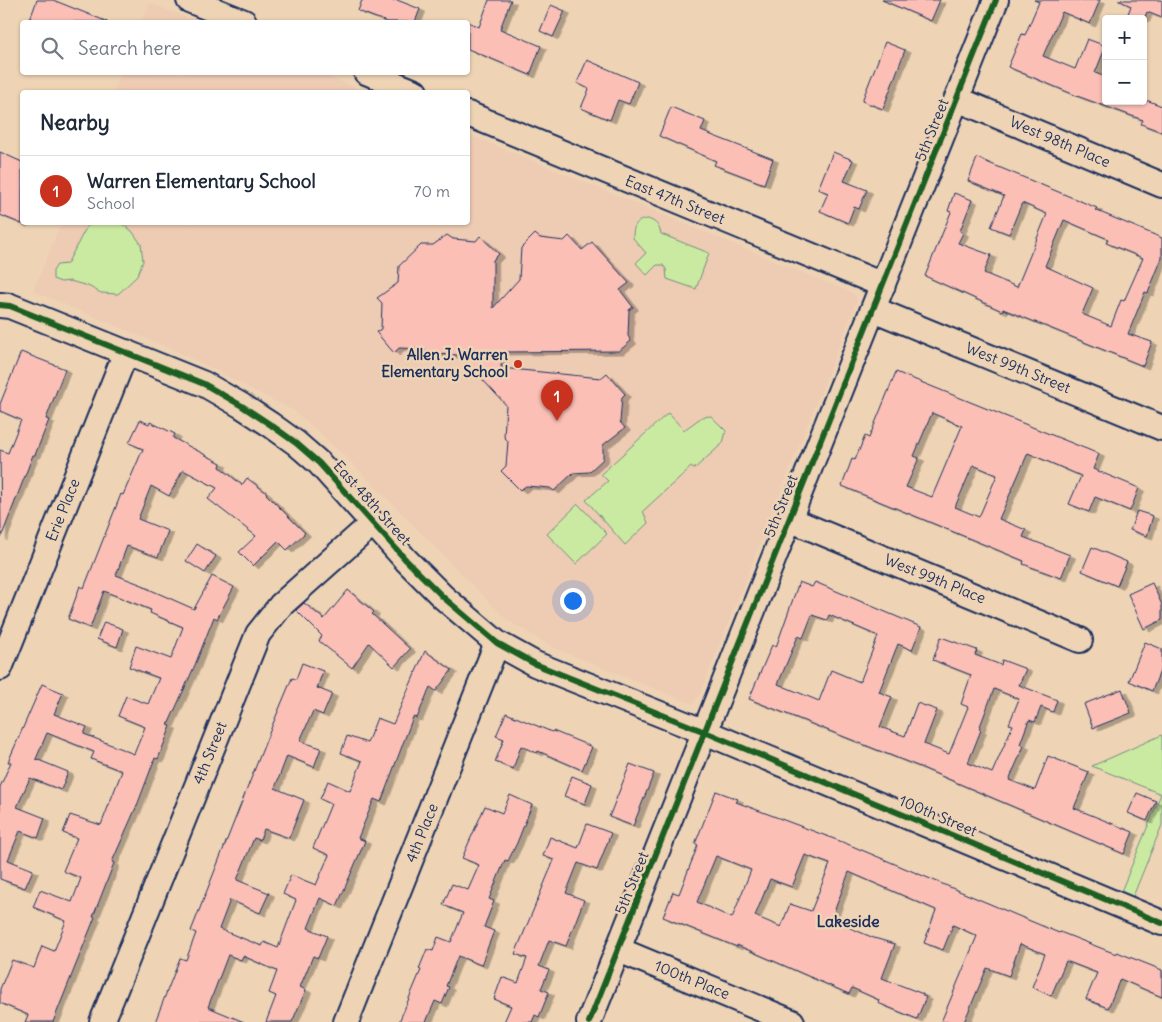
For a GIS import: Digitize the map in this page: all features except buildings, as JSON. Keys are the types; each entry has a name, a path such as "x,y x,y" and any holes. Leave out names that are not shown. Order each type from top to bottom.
{"street":[{"path":"188,0 239,20"},
{"name":"5th Street","path":"590,1022 996,0"},
{"path":"373,75 410,90"},
{"name":"West 98th Place","path":"957,99 1162,185"},
{"name":"East 47th Street","path":"470,115 883,286"},
{"name":"East 48th Street","path":"3,303 204,384 242,406 296,443 319,463 406,560 443,597 498,643 535,664 565,677 705,732"},
{"name":"West 99th Street","path":"874,309 1162,428"},
{"name":"Erie Place","path":"0,668 126,352"},
{"name":"West 99th Place","path":"789,519 1080,640"},
{"name":"4th Street","path":"102,1022 258,634 281,605 373,523"},
{"name":"4th Place","path":"346,1022 498,643"},
{"name":"100th Street","path":"705,732 1162,923"},
{"name":"100th Place","path":"619,950 792,1022"}],"shaded area":[{"path":"150,3 193,20 142,20"},
{"path":"120,75 324,75 362,90 114,90"},
{"path":"470,135 852,293 856,296 857,301 700,694 692,704 552,647 507,620 352,463 294,411 169,348 33,291 60,225 470,225"}],"green space":[{"path":"648,219 657,224 661,234 709,253 696,289 667,279 666,269 663,265 657,265 647,275 636,263 646,253 633,238 634,227 640,221"},
{"path":"124,225 132,231 141,244 143,261 137,276 118,294 101,293 88,286 53,279 53,271 57,265 67,264 87,226"},
{"path":"668,413 684,430 702,417 711,416 726,431 723,443 694,469 691,467 643,511 648,523 625,545 586,500 608,481 601,474"},
{"path":"578,504 607,534 576,564 547,534"},
{"path":"1162,735 1162,825 1132,899 1120,894 1161,794 1092,766"}],"cycle path":[{"path":"589,1022 996,0"},
{"path":"0,305 10,306 204,384 271,425 319,463 406,560 443,597 497,643 535,664 705,732 1162,923"}],"place":[{"name":"Allen J. Warren Elementary School","path":"518,364"},
{"name":"Warren Elementary School","path":"557,421"}],"district":[{"name":"Lakeside","path":"848,921"}]}
